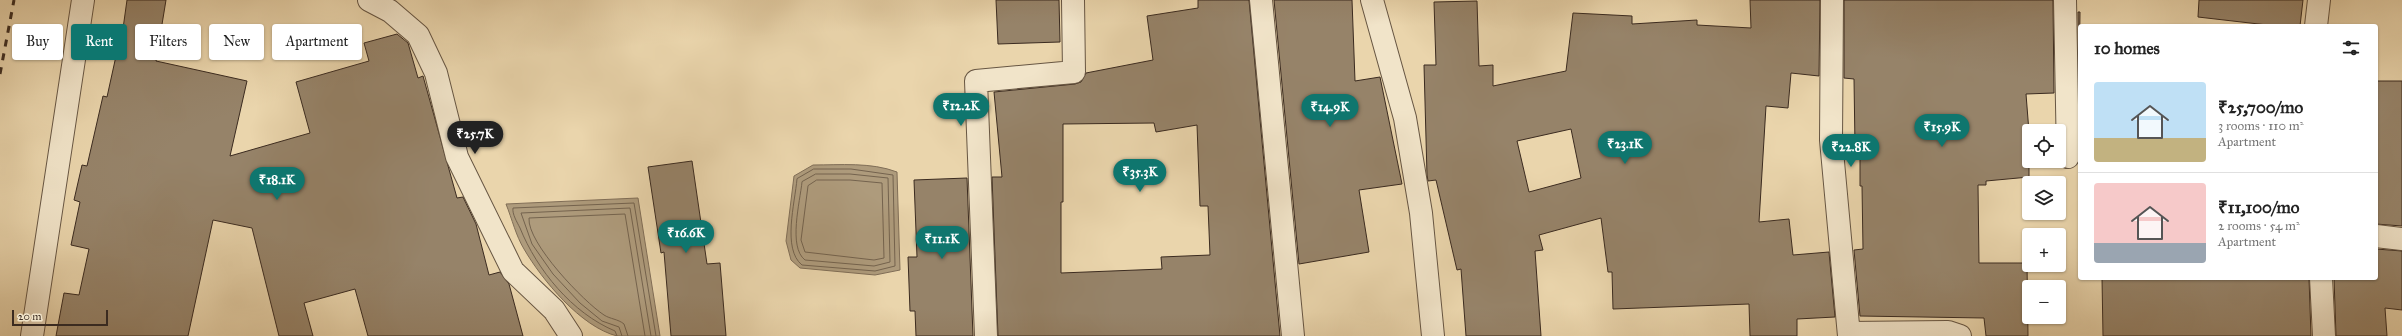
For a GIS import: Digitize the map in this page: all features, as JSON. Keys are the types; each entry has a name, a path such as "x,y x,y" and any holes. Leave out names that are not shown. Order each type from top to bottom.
{"street":[{"path":"32,336 83,0"},
{"path":"369,0 390,12 418,35 436,73 457,157 496,238 513,271 554,310 571,336"},
{"path":"986,336 976,81 1074,72 1073,0"},
{"path":"1262,0 1293,336"},
{"path":"1372,0 1405,118 1420,213 1432,336"},
{"path":"1832,0 1831,140 1849,335 1948,332 1958,334 1960,336"},
{"path":"2065,0 2068,157"},
{"path":"2316,24 2319,0"},
{"path":"2378,236 2402,239"},
{"path":"2321,280 2324,336"}],"water":[{"path":"813,165 866,165 897,172 900,270 875,275 800,268 791,260 786,241 794,176"},
{"path":"638,198 660,336 617,336 603,331 576,313 552,288 524,249 506,204"}],"building":[{"path":"127,0 166,0 162,24 135,24 135,60 156,60 247,81 230,156 310,133 296,82 369,61 364,43 397,34 408,43 418,78 423,76 457,198 463,197 476,224 489,275 500,272 509,284 523,336 368,336 355,289 304,303 313,336 279,336 252,228 213,220 188,336 56,336 64,293 79,295 89,249 71,245 80,202 74,200 82,165 87,166 103,96 107,97 115,60 127,60 127,24 124,24"},
{"path":"996,0 1059,0 1060,42 998,44"},
{"path":"1198,0 1249,0 1280,336 998,336 992,177 1002,177 994,92 1075,84 1081,82 1086,73 1153,60 1147,16 1198,8","holes":["1154,123 1156,132 1197,125 1200,206 1208,206 1210,255 1161,257 1162,269 1061,273 1063,124"]},
{"path":"1274,0 1352,0 1355,81 1380,77 1402,184 1359,190 1369,252 1299,264"},
{"path":"1750,0 1820,0 1819,76 1791,73 1788,108 1766,106 1759,222 1789,219 1793,255 1829,252 1835,317 1797,319 1797,336 1750,336 1749,304 1613,309 1612,272 1608,272 1601,218 1539,235 1543,250 1535,251 1541,336 1466,336 1461,269 1457,270 1436,180 1428,181 1427,175 1424,65 1436,65 1434,2 1477,1 1479,66 1493,65 1493,86 1566,71 1573,13 1632,16 1632,24 1697,20 1697,25 1751,28","holes":["1571,129 1581,178 1529,192 1517,141"]},
{"path":"1844,0 2053,0 2054,93 2026,94 2028,124 2022,124 2022,168 2029,168 2029,176 1986,181 1986,185 1978,185 1979,263 2022,263 2022,272 2027,272 2027,280 2022,280 2022,324 2028,324 2028,336 1986,336 1984,318 1860,316 1854,250 1863,249 1860,146 1855,146 1854,79 1844,78"},
{"path":"2199,0 2303,0 2300,24 2259,24 2198,17"},
{"path":"2078,12 2080,12 2080,24 2078,24"},
{"path":"2378,81 2402,81 2402,226 2378,224"},
{"path":"692,161 707,264 720,263 726,336 671,336 664,252 661,253 648,167"},
{"path":"967,178 973,336 916,336 915,311 910,311 908,257 917,257 914,180"},
{"path":"2378,249 2402,251 2402,310 2385,308 2387,336 2336,336 2334,280 2378,280"},
{"path":"2102,280 2309,280 2311,336 2103,336"}],"railway":[{"path":"0,74 14,0"}]}
